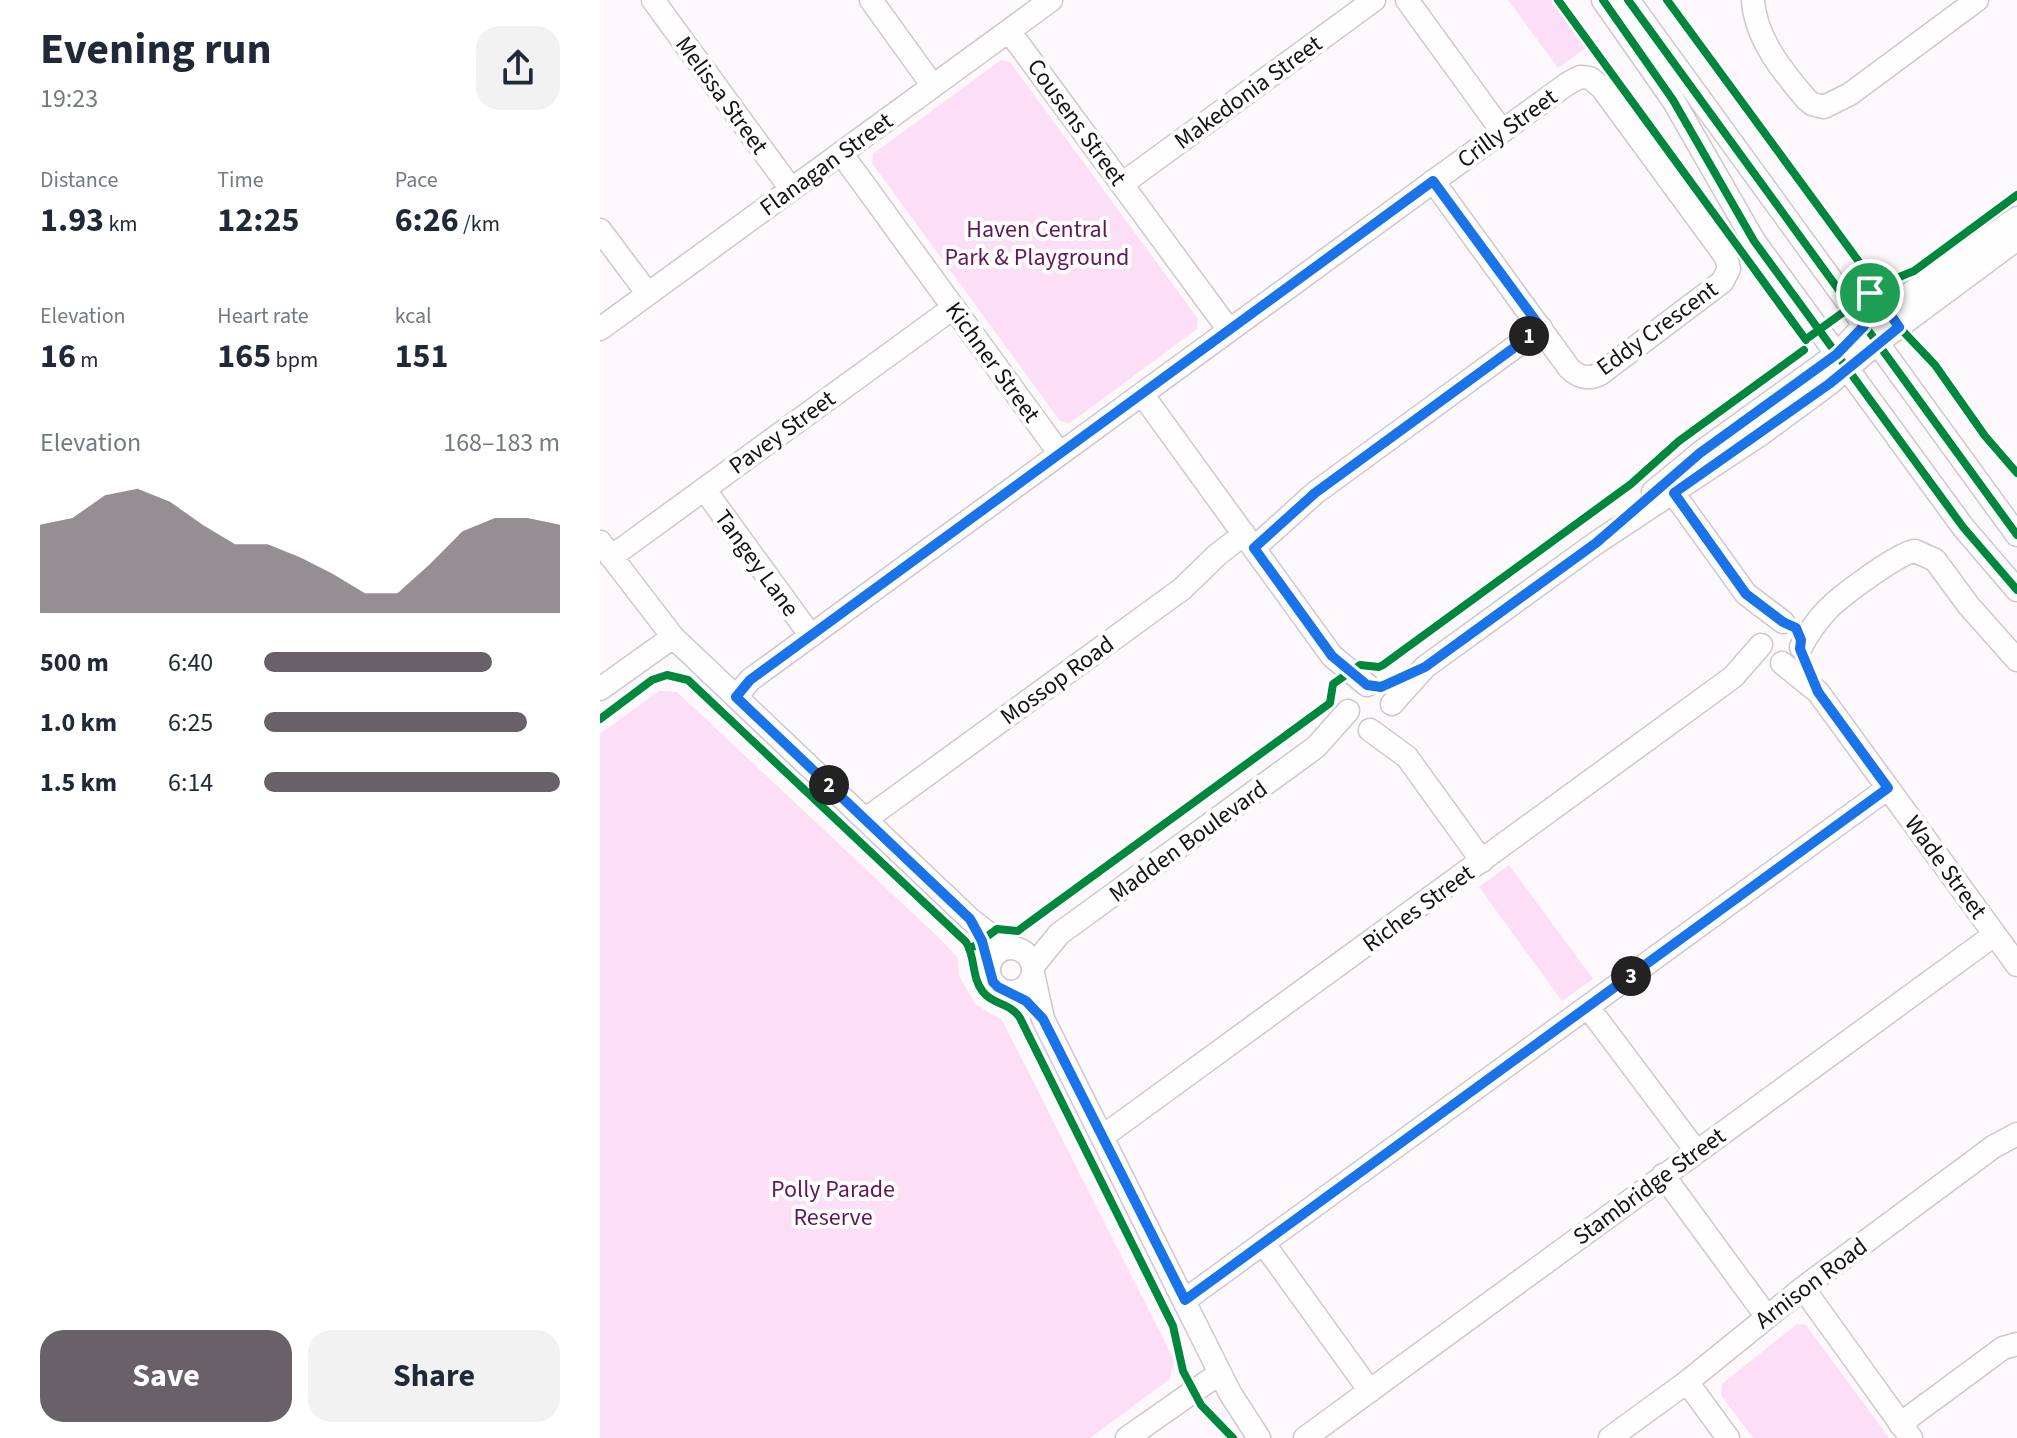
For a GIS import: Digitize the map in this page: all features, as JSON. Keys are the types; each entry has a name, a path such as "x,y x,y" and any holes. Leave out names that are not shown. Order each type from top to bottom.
{"street":[{"name":"Melissa Street","path":"653,0 791,189"},
{"path":"871,0 933,86"},
{"name":"Flanagan Street","path":"600,329 1051,0"},
{"name":"Makedonia Street","path":"1122,184 1374,0"},
{"path":"1407,0 1502,131"},
{"path":"1603,0 1673,100 1754,241 1963,527 2017,590"},
{"path":"1628,0 2017,535"},
{"path":"1753,0 1756,24 1762,39 1807,100 1824,107 1850,94 1977,0"},
{"name":"Cousens Street","path":"1009,31 1229,330"},
{"name":"Crilly Street","path":"736,697 750,680 1433,181 1567,84 1585,77"},
{"name":"Eddy Crescent","path":"1433,181 1572,371 1585,377 1596,376 1722,282 1729,269 1726,257 1602,88 1585,77"},
{"name":"Kichner Street","path":"841,153 1060,454"},
{"path":"1870,334 2017,218"},
{"path":"600,230 648,294"},
{"path":"1870,334 2017,239"},
{"name":"Pavey Street","path":"605,549 704,489 953,308"},
{"name":"Mossop Road","path":"866,819 1182,589 1217,555 1249,541 1541,328"},
{"name":"Madden Boulevard","path":"1023,959 1670,488 1720,438 1842,362 1870,334"},
{"path":"1142,394 1482,861"},
{"path":"1670,488 1746,594 1767,656 1790,655 1829,607 1900,555 1921,551 1935,560 1969,606 2017,660"},
{"name":"Tangey Lane","path":"704,489 811,636"},
{"path":"605,549 673,637 970,919 1023,959 1043,1019 1220,1373 1259,1438"},
{"path":"1746,594 1799,634 1790,655"},
{"path":"1762,639 1771,625 1786,623 1829,607"},
{"path":"600,689 673,637"},
{"name":"Riches Street","path":"1733,677 1762,639"},
{"name":"Riches Street","path":"1102,1137 1733,677 1790,655"},
{"name":"Wade Street","path":"1790,655 2017,965"},
{"path":"1185,1300 1888,788"},
{"path":"970,919 982,941 993,982 1026,1001 1043,1019"},
{"name":"Stambridge Street","path":"1305,1438 1994,935"},
{"path":"989,968 995,955 1023,959"},
{"path":"1012,992 1026,986 1023,959"},
{"path":"1588,1007 1696,1151"},
{"name":"Arnison Road","path":"1610,1438 1687,1382 1803,1288 1993,1147 2017,1134"},
{"path":"1663,1175 1767,1317"},
{"path":"1264,1244 1370,1391"},
{"path":"1803,1288 1906,1431 2003,1348 2017,1344"},
{"path":"1127,1438 1220,1373"},
{"path":"1687,1382 1728,1438"}],"green space":[{"path":"1508,0 1553,0 1587,47 1558,68"},
{"name":"Haven Central Park & Playground","path":"1001,60 1010,62 1198,319 1197,329 1070,423 1060,421 872,163 873,154"},
{"name":"Polly Parade Reserve","path":"659,691 677,692 938,937 958,958 959,976 975,1004 1002,1020 1174,1360 1170,1379 1090,1438 600,1438 600,734"},
{"path":"1509,865 1593,979 1562,1001 1479,887"},
{"path":"1797,1324 1806,1325 1889,1438 1753,1438 1721,1395 1722,1384"}],"cycle path":[{"path":"1558,0 1806,340"},
{"path":"1603,0 1673,100 1754,241 1963,527 2017,590"},
{"path":"1628,0 2017,535"},
{"path":"1667,0 1865,270 1872,288 1870,293 1809,337"},
{"path":"2017,195 1914,271 1872,288 1899,327 1935,365 1985,436 2017,473"},
{"path":"969,947 997,929 1018,931 1330,703 1333,684 1360,665 1383,665 1631,484 1679,441 1804,350"},
{"path":"600,719 652,680 667,675 688,680 966,942 983,992 1012,1009 1020,1018 1173,1326 1183,1371 1201,1405 1233,1438"}],"route":[{"path":"1433,181 1541,328 1315,493 1254,548 1332,656 1367,685 1381,687 1425,667 1596,543 1700,453 1837,354 1864,326 1851,307 1870,293 1872,288 1899,327 1829,384 1674,493 1746,594 1768,612 1796,628 1801,640 1800,649 1818,692 1888,788 1185,1300 1043,1019 1026,1001 993,982 982,941 970,919 736,697 750,680 1433,181"}]}
